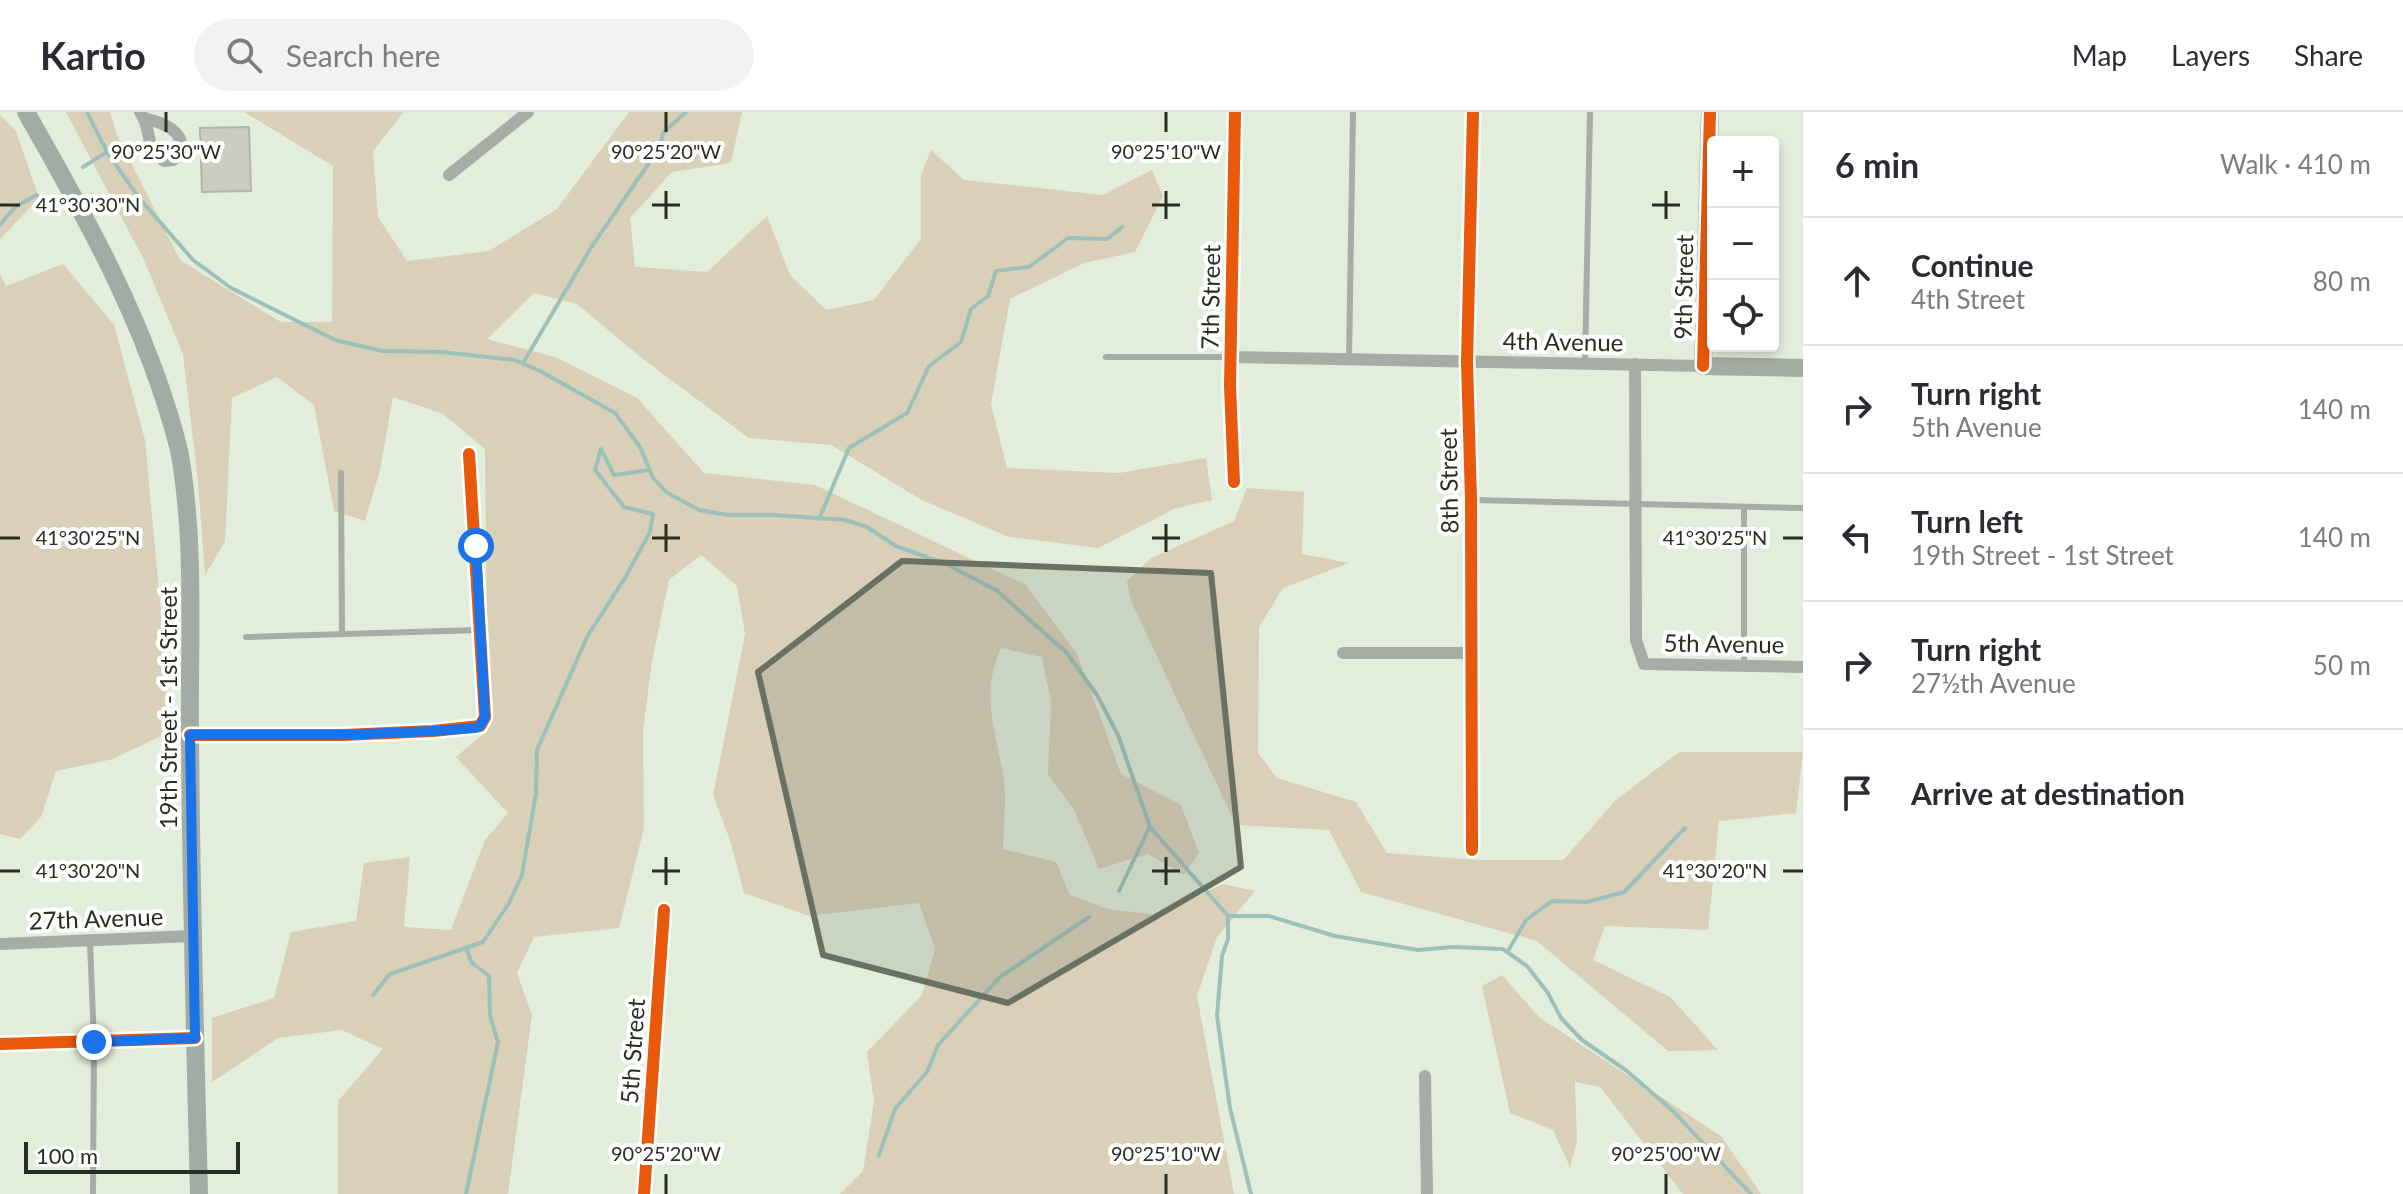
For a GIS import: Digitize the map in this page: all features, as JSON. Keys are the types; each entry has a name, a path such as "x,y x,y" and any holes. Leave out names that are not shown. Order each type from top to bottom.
{"main road":[{"name":"19th Street - 1st Street","path":"26,112 90,224 120,287 153,365 184,477 189,549 199,1194"},
{"name":"9th Street","path":"1703,366 1710,112"},
{"name":"4th Avenue","path":"1703,366 1803,368"}],"street":[{"path":"449,175 528,112"},
{"name":"7th Street","path":"1234,482 1231,357 1235,112"},
{"name":"8th Street","path":"1472,850 1471,500 1467,362 1473,112"},
{"name":"4th Avenue","path":"1231,357 1703,366"},
{"path":"1634,503 1635,364"},
{"path":"190,735 343,735 475,728 483,722 469,454"},
{"name":"5th Avenue","path":"1634,503 1636,640 1644,664 1803,667"},
{"path":"1343,653 1471,653"},
{"name":"5th Street","path":"644,1194 664,910"},
{"name":"27th Avenue","path":"0,944 193,936"},
{"path":"0,1044 195,1038"},
{"path":"1425,1076 1427,1194"}],"lane":[{"path":"1349,360 1353,112"},
{"path":"1585,364 1590,112"},
{"path":"1106,357 1231,357"},
{"path":"341,473 342,634"},
{"path":"1471,500 1803,508"},
{"path":"1744,508 1744,665"},
{"path":"246,637 480,630"},
{"path":"90,942 94,1042 93,1194"}],"highlighted area":[{"path":"902,561 1211,573 1241,867 1008,1003 823,955 758,672"}],"shaded area":[{"path":"66,112 110,112 117,135 180,260 281,322 332,322 333,166 244,112 404,112 373,151 378,217 407,261 489,251 557,209 629,112 742,112 731,163 672,172 630,218 635,267 707,272 767,216 790,275 826,310 874,300 921,239 921,175 931,150 964,180 1103,195 1152,170 1163,196 1135,252 1084,263 1010,299 991,404 1007,468 1119,473 1206,458 1212,500 1174,509 1098,548 1009,537 922,500 831,445 749,438 643,359 577,304 534,293 487,339 555,357 637,398 704,473 815,485 1026,585 1077,654 1121,774 1181,805 1199,853 1184,875 1148,854 1099,869 1074,810 1048,774 1051,702 1042,657 1001,648 990,699 1005,789 1003,849 1056,862 1070,895 1108,909 1158,915 1223,884 1255,891 1217,937 1197,996 1234,1194 840,1194 863,1171 874,1102 867,1052 922,995 935,949 919,903 809,916 744,893 730,840 713,795 745,634 737,586 701,555 669,580 652,661 643,731 644,828 619,928 534,937 517,973 532,1015 508,1194 338,1194 338,1101 383,1049 342,1030 278,1038 212,1082 212,1018 274,998 291,932 356,921 364,863 410,857 404,927 451,930 485,840 508,813 456,757 488,730 485,449 443,414 393,397 380,470 365,521 334,511 314,405 277,377 232,398 225,542 205,575 183,354 144,260"},
{"path":"0,115 16,131 39,198 0,239"},
{"path":"63,264 114,325 145,440 167,677 165,734 113,759 56,771 41,817 20,839 0,834 0,273 6,286"},
{"path":"1247,488 1304,492 1302,554 1349,563 1283,588 1259,627 1258,753 1277,778 1356,802 1387,853 1478,860 1563,860 1616,800 1679,752 1803,752 1796,813 1719,821 1708,930 1605,926 1593,960 1670,997 1718,1050 1668,1051 1537,941 1361,892 1329,830 1236,825 1131,601 1127,581 1151,558 1234,521"},
{"path":"1502,975 1540,1018 1721,1136 1761,1194 1683,1194 1600,1087 1575,1082 1577,1142 1570,1167 1553,1130 1510,1113 1482,986"}],"building":[{"path":"249,127 251,191 202,192 200,128"}],"waterway":[{"path":"87,112 107,152 139,198 193,260 231,288 335,340 382,351 441,352 515,360 615,413 640,447 653,478 666,492 699,510 728,515 845,520 867,527 896,546 946,564 996,590 1067,653 1097,695 1118,735 1150,827 1228,916 1228,939 1222,956 1217,1016 1230,1108 1251,1194"},
{"path":"523,363 592,246 660,147 663,133 686,112"},
{"path":"83,167 107,152"},
{"path":"0,225 15,207 37,195"},
{"path":"819,519 849,448 907,413 929,366 961,342 971,309 988,296 996,271 1029,267 1068,238 1107,239 1122,227"},
{"path":"373,995 390,974 483,942 509,903 522,875 536,793 537,750 588,635 650,532 653,514 624,507 595,470 601,449 614,475 649,470"},
{"path":"1119,891 1149,828"},
{"path":"1508,951 1526,920 1552,901 1587,902 1624,892 1685,828"},
{"path":"1228,916 1269,916 1335,936 1418,950 1453,947 1503,949 1527,966 1548,993 1561,1018 1582,1040 1627,1071 1673,1111 1751,1194"},
{"path":"879,1155 895,1109 927,1072 938,1045 1000,977 1089,917"},
{"path":"466,948 472,963 489,976 490,1016 498,1042 466,1194"}],"cycle path":[{"path":"1234,482 1230,386 1235,112"},
{"path":"1472,850 1471,500 1467,362 1473,112"},
{"path":"1703,366 1710,112"},
{"path":"190,735 343,735 480,726 485,717 469,454"},
{"path":"644,1194 664,910"},
{"path":"0,1044 195,1038"}],"route":[{"path":"94,1042 195,1038 190,735 343,735 480,726 485,717 476,546"}]}
